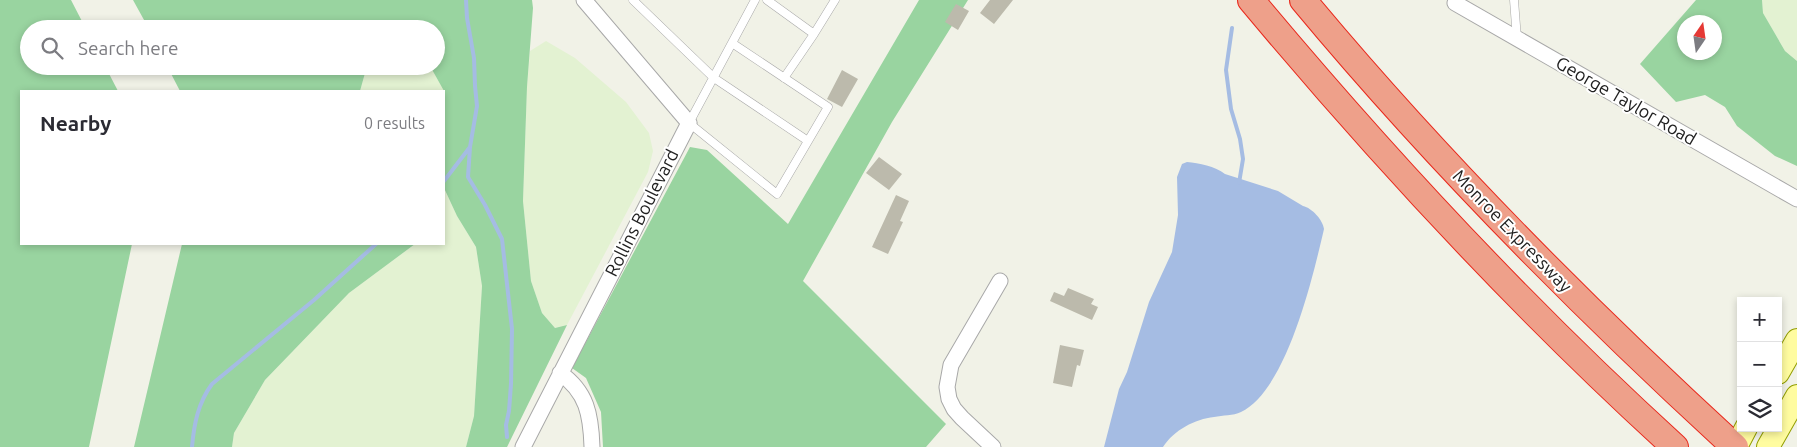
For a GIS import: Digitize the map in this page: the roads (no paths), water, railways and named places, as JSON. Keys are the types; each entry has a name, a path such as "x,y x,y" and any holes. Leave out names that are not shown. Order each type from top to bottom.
{"highway":[{"path":"1251,0 1348,114 1466,242 1588,365 1675,447"},
{"name":"Monroe Expressway","path":"1303,0 1423,137 1495,214 1616,336 1736,447"}],"main road":[{"path":"1782,366 1797,340"},
{"path":"1768,447 1797,396"},
{"path":"1736,447 1744,432"}],"street":[{"path":"584,0 688,123"},
{"name":"George Taylor Road","path":"1455,3 1797,199"},
{"name":"Rollins Boulevard","path":"523,447 688,123"},
{"path":"993,447 954,408 949,399 947,387 951,365 1000,281"},
{"path":"560,373 576,386 582,398 590,420 592,447"}],"lane":[{"path":"633,0 714,78 808,141"},
{"path":"732,43 828,107 777,194 688,123 755,0"},
{"path":"767,0 814,34"},
{"path":"784,78 835,0"},
{"path":"1514,0 1517,39"}],"water":[{"path":"1187,162 1212,167 1225,174 1278,191 1310,209 1322,222 1324,229 1305,302 1285,357 1272,381 1257,400 1241,412 1207,418 1192,423 1173,435 1163,447 1104,447 1119,389 1127,372 1149,302 1172,252 1178,215 1177,177 1182,164"}],"waterway":[{"path":"466,0 474,58 477,106 470,147 468,177 502,239 512,329 511,384 506,425 507,437"},
{"path":"1232,28 1226,70 1231,109 1240,139 1243,159 1239,183"},
{"path":"445,180 470,147"},
{"path":"192,447 198,414 203,399 212,384 314,300 375,245"}]}
